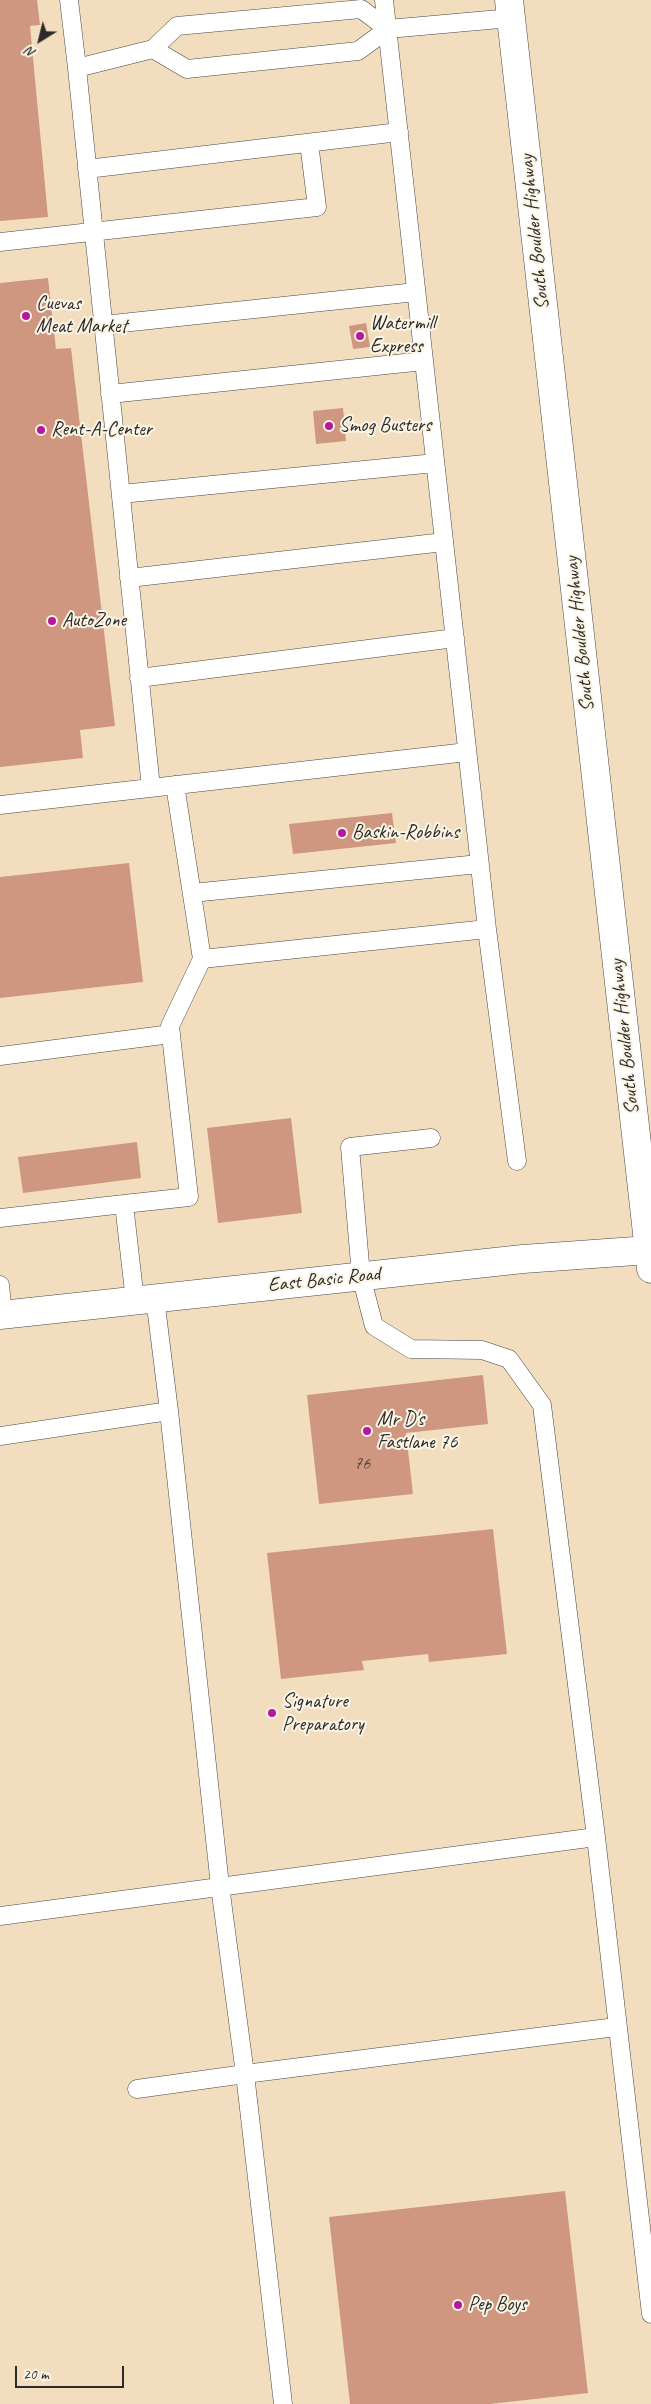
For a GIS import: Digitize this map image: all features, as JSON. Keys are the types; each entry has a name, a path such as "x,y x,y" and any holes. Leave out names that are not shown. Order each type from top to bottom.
{"main road":[{"name":"South Boulder Highway","path":"510,9 650,1260"},
{"name":"East Basic Road","path":"1,1315 523,1259 650,1260"}],"lane":[{"path":"69,0 151,788"},
{"path":"384,0 486,929 517,1161"},
{"path":"77,68 153,49 178,26 361,9 388,29"},
{"path":"153,49 187,69 358,51 388,29 510,9"},
{"path":"87,169 399,132"},
{"path":"0,242 317,207 310,143"},
{"path":"103,324 416,292"},
{"path":"110,394 424,361"},
{"path":"121,494 435,463"},
{"path":"129,578 444,542"},
{"path":"139,678 454,638"},
{"path":"0,805 467,752"},
{"path":"0,1218 189,1197 170,1026 202,959 175,785"},
{"path":"192,893 479,864"},
{"path":"202,959 486,929"},
{"path":"0,1056 171,1034"},
{"path":"431,1138 350,1147 361,1276 374,1326 411,1349 482,1350 509,1359 542,1405 596,1837 616,2027 651,2314"},
{"path":"124,1204 169,1411 220,1886 245,2074 283,2404"},
{"path":"0,1285 1,1315"},
{"path":"0,1436 169,1411"},
{"path":"0,1916 596,1837"},
{"path":"137,2089 616,2027"}],"building":[{"path":"0,0 37,0 40,25 30,26 48,217 0,221"},
{"name":"AutoZone","path":"48,278 56,349 71,348 115,726 80,730 83,758 0,767 0,283"},
{"name":"Watermill Express","path":"366,323 370,347 353,349 349,326"},
{"name":"Smog Busters","path":"343,408 346,441 316,444 313,411"},
{"name":"Baskin-Robbins","path":"392,813 396,843 293,854 289,824"},
{"path":"129,863 143,982 0,998 0,877"},
{"path":"291,1118 302,1213 218,1223 207,1128"},
{"path":"137,1142 141,1178 23,1193 18,1157"},
{"path":"483,1375 488,1424 406,1433 413,1494 319,1504 307,1395"},
{"path":"493,1529 507,1654 429,1662 428,1654 362,1661 364,1670 281,1679 267,1553"},
{"name":"Pep Boys","path":"565,2191 588,2393 490,2404 350,2404 329,2217"}],"place":[{"name":"Cuevas Meat Market","path":"26,316"},
{"name":"Watermill Express","path":"360,336"},
{"name":"Smog Busters","path":"329,426"},
{"name":"Rent-A-Center","path":"41,430"},
{"name":"AutoZone","path":"52,621"},
{"name":"Baskin-Robbins","path":"342,833"},
{"name":"Mr D's Fastlane 76","path":"367,1431"},
{"name":"Signature Preparatory","path":"272,1713"},
{"name":"Pep Boys","path":"458,2305"}]}
